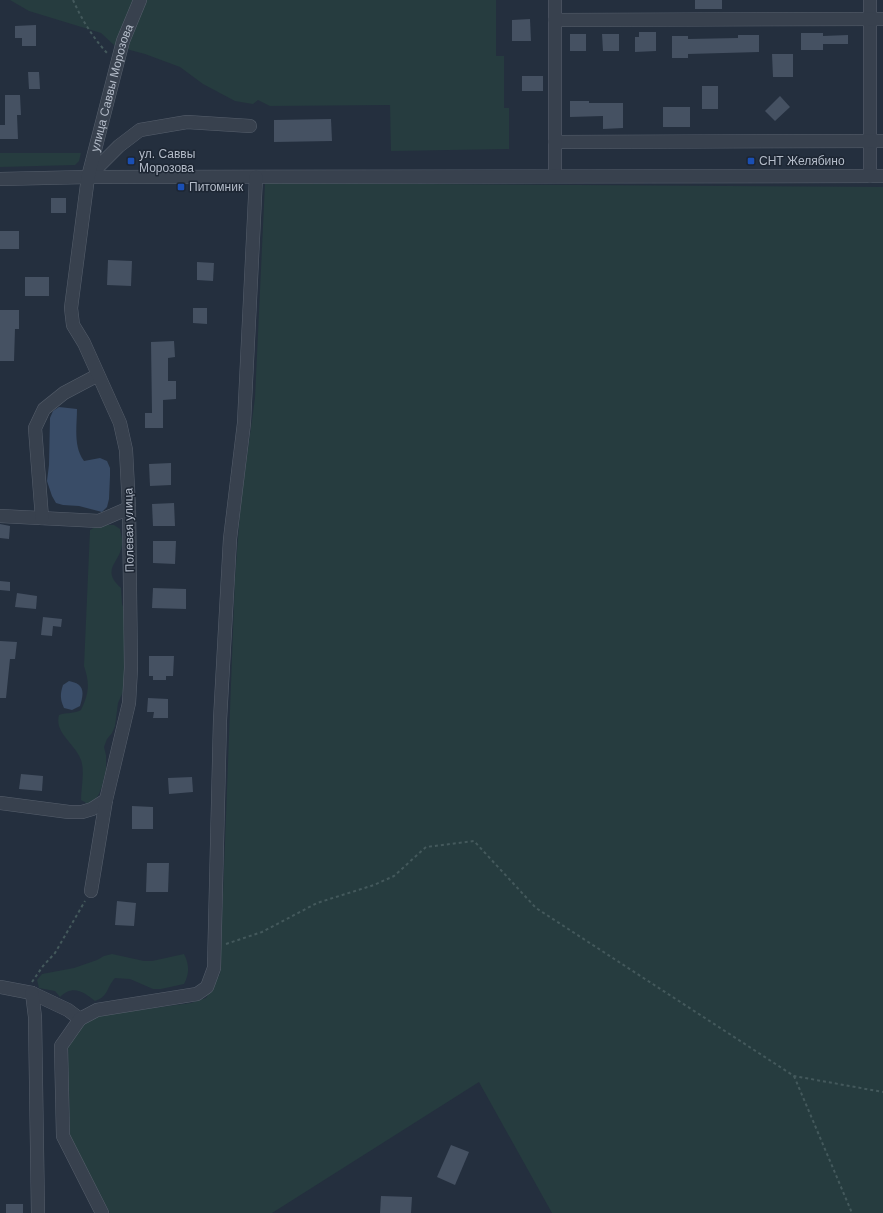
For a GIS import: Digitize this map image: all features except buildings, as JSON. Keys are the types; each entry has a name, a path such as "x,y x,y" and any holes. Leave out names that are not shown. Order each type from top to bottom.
{"street":[{"name":"улица Саввы Морозова","path":"88,177 116,64 123,41 140,0"},
{"path":"555,0 555,176"},
{"path":"870,0 876,141 870,176"},
{"path":"555,20 883,19"},
{"path":"88,177 119,146 140,130 187,122 250,126"},
{"path":"555,142 876,141"},
{"path":"0,179 88,177 883,176"},
{"name":"Полевая улица","path":"88,177 71,308 73,325 84,343 120,423 126,450 129,508 131,668 129,703 106,800 91,891"},
{"path":"102,1213 63,1136 61,1046 80,1019 97,1010 197,994 207,987 214,968 220,704 230,539 244,423 256,177"},
{"path":"42,518 35,428 44,409 64,393 98,375"},
{"path":"0,516 99,521 129,508"},
{"path":"0,803 69,812 82,812 92,809 106,800"},
{"path":"0,988 32,993 68,1010 80,1019"},
{"path":"32,993 34,1017 38,1213"}],"path":[{"path":"73,0 77,10 94,39 116,64"},
{"path":"221,946 262,932 317,903 394,876 426,847 474,841 536,908 794,1076 883,1092"},
{"path":"32,993 31,983 43,966 55,953 91,891"},
{"path":"794,1076 852,1213"}],"green space":[{"path":"10,0 496,0 496,56 504,56 504,108 509,108 509,149 391,151 390,105 270,106 258,100 253,104 235,101 203,84 180,67 145,54 115,46 101,33 29,11"},
{"path":"0,153 81,153 79,161 75,165 0,167"},
{"path":"265,183 883,187 883,1213 552,1213 479,1082 272,1213 110,1213 70,1136 68,1044 82,1023 102,1015 191,1003 206,998 220,974 235,578 241,500 255,398"},
{"path":"99,525 114,525 120,529 122,537 121,551 113,566 112,576 121,588 122,604 125,611 125,687 118,703 115,726 104,747 106,755 106,770 102,786 95,800 88,804 81,800 83,775 81,760 62,733 58,721 59,715 81,710 86,698 88,683 84,666 90,530"},
{"path":"112,954 144,961 152,961 184,954 188,965 187,976 184,984 161,989 153,989 130,979 115,978 103,997 95,1001 83,992 74,990 69,991 60,997 55,991 39,988 37,980 42,974 74,968"}],"water":[{"path":"59,407 77,409 77,442 78,449 84,461 100,458 107,461 110,468 109,499 107,507 102,512 79,506 56,503 52,496 47,481 49,465 50,418 53,411"},
{"path":"69,681 78,684 82,690 80,706 72,710 64,708 61,699 63,685"}],"place":[{"name":"ул. Саввы Морозова","path":"131,161"},
{"name":"СНТ Желябино","path":"751,161"},
{"name":"Питомник","path":"181,187"}]}
